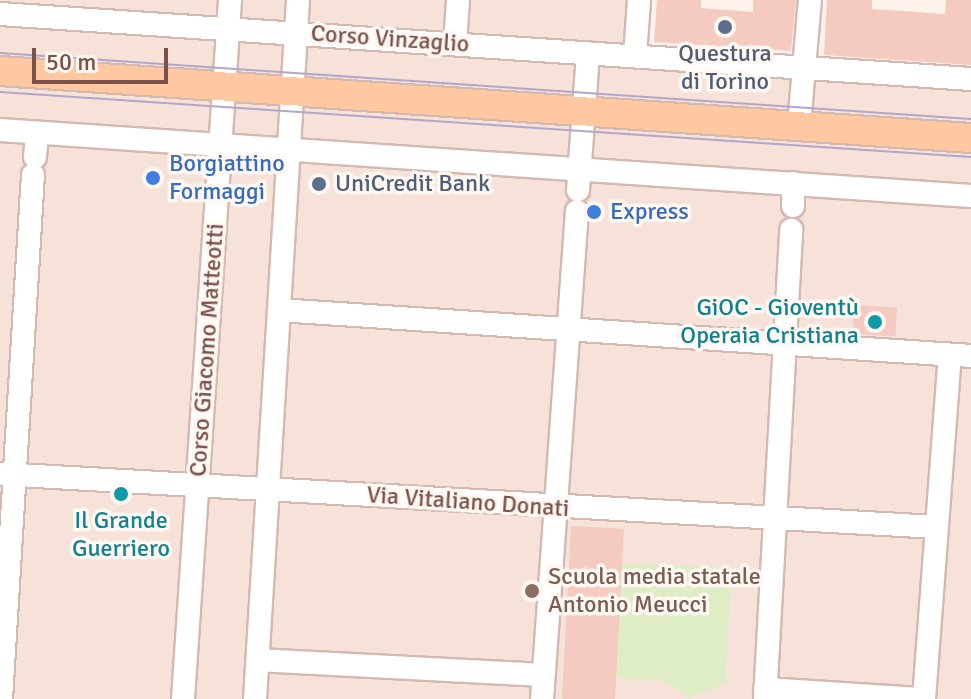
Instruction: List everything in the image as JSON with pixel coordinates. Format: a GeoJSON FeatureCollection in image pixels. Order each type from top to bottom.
{"type":"FeatureCollection","features":[{"type":"Feature","properties":{"kind":"main road"},"geometry":{"type":"LineString","coordinates":[[0,71],[225,84],[971,138]]}},
{"type":"Feature","properties":{"kind":"street","name":"Corso Giacomo Matteotti"},"geometry":{"type":"LineString","coordinates":[[183,699],[230,0]]}},
{"type":"Feature","properties":{"kind":"street"},"geometry":{"type":"LineString","coordinates":[[255,699],[298,0]]}},
{"type":"Feature","properties":{"kind":"street"},"geometry":{"type":"LineString","coordinates":[[455,44],[458,0]]}},
{"type":"Feature","properties":{"kind":"street"},"geometry":{"type":"LineString","coordinates":[[635,56],[639,0]]}},
{"type":"Feature","properties":{"kind":"street"},"geometry":{"type":"LineString","coordinates":[[799,125],[810,0]]}},
{"type":"Feature","properties":{"kind":"street","name":"Corso Vinzaglio"},"geometry":{"type":"LineString","coordinates":[[0,14],[47,8],[228,28],[971,79]]}},
{"type":"Feature","properties":{"kind":"street"},"geometry":{"type":"LineString","coordinates":[[542,699],[588,53]]}},
{"type":"Feature","properties":{"kind":"street"},"geometry":{"type":"LineString","coordinates":[[0,130],[290,148],[578,190],[793,183],[971,196]]}},
{"type":"Feature","properties":{"kind":"street"},"geometry":{"type":"LineString","coordinates":[[1,699],[8,474],[37,133]]}},
{"type":"Feature","properties":{"kind":"street"},"geometry":{"type":"LineString","coordinates":[[793,183],[793,206]]}},
{"type":"Feature","properties":{"kind":"street"},"geometry":{"type":"LineString","coordinates":[[279,310],[568,329],[785,344],[961,356],[937,527],[922,699],[765,694],[777,519],[785,344],[791,230]]}},
{"type":"Feature","properties":{"kind":"street","name":"Via Vitaliano Donati"},"geometry":{"type":"LineString","coordinates":[[8,474],[199,482],[558,508],[937,527]]}},
{"type":"Feature","properties":{"kind":"street"},"geometry":{"type":"LineString","coordinates":[[258,660],[543,675]]}},
{"type":"Feature","properties":{"kind":"shaded area"},"geometry":{"type":"Polygon","coordinates":[[[0,0],[640,0],[636,60],[971,84],[971,699],[0,699],[0,0]]]}},
{"type":"Feature","properties":{"kind":"green space"},"geometry":{"type":"Polygon","coordinates":[[[621,563],[732,568],[725,683],[690,698],[661,680],[615,678],[621,563]]]}},
{"type":"Feature","properties":{"kind":"building","name":"Questura di Torino"},"geometry":{"type":"Polygon","coordinates":[[[657,0],[701,0],[701,8],[753,12],[753,0],[796,0],[791,51],[654,42],[657,0]]]}},
{"type":"Feature","properties":{"kind":"building"},"geometry":{"type":"Polygon","coordinates":[[[827,0],[872,0],[872,9],[945,14],[946,0],[971,0],[971,65],[824,55],[827,0]]]}},
{"type":"Feature","properties":{"kind":"building","name":"GiOC - Gioventù Operaia Cristiana"},"geometry":{"type":"Polygon","coordinates":[[[854,305],[897,307],[895,336],[852,334],[854,305]]]}},
{"type":"Feature","properties":{"kind":"building"},"geometry":{"type":"Polygon","coordinates":[[[571,526],[624,529],[615,699],[562,699],[571,526]]]}},
{"type":"Feature","properties":{"kind":"tram line"},"geometry":{"type":"LineString","coordinates":[[0,53],[971,119]]}},
{"type":"Feature","properties":{"kind":"tram line"},"geometry":{"type":"LineString","coordinates":[[0,92],[971,157]]}},
{"type":"Feature","properties":{"kind":"place","name":"Questura di Torino"},"geometry":{"type":"Point","coordinates":[725,27]}},
{"type":"Feature","properties":{"kind":"place","name":"Borgiattino Formaggi"},"geometry":{"type":"Point","coordinates":[153,178]}},
{"type":"Feature","properties":{"kind":"place","name":"UniCredit Bank"},"geometry":{"type":"Point","coordinates":[319,184]}},
{"type":"Feature","properties":{"kind":"place","name":"Express"},"geometry":{"type":"Point","coordinates":[594,212]}},
{"type":"Feature","properties":{"kind":"place","name":"GiOC - Gioventù Operaia Cristiana"},"geometry":{"type":"Point","coordinates":[875,322]}},
{"type":"Feature","properties":{"kind":"place","name":"Il Grande Guerriero"},"geometry":{"type":"Point","coordinates":[121,494]}},
{"type":"Feature","properties":{"kind":"place","name":"Scuola media statale Antonio Meucci"},"geometry":{"type":"Point","coordinates":[532,591]}}]}
